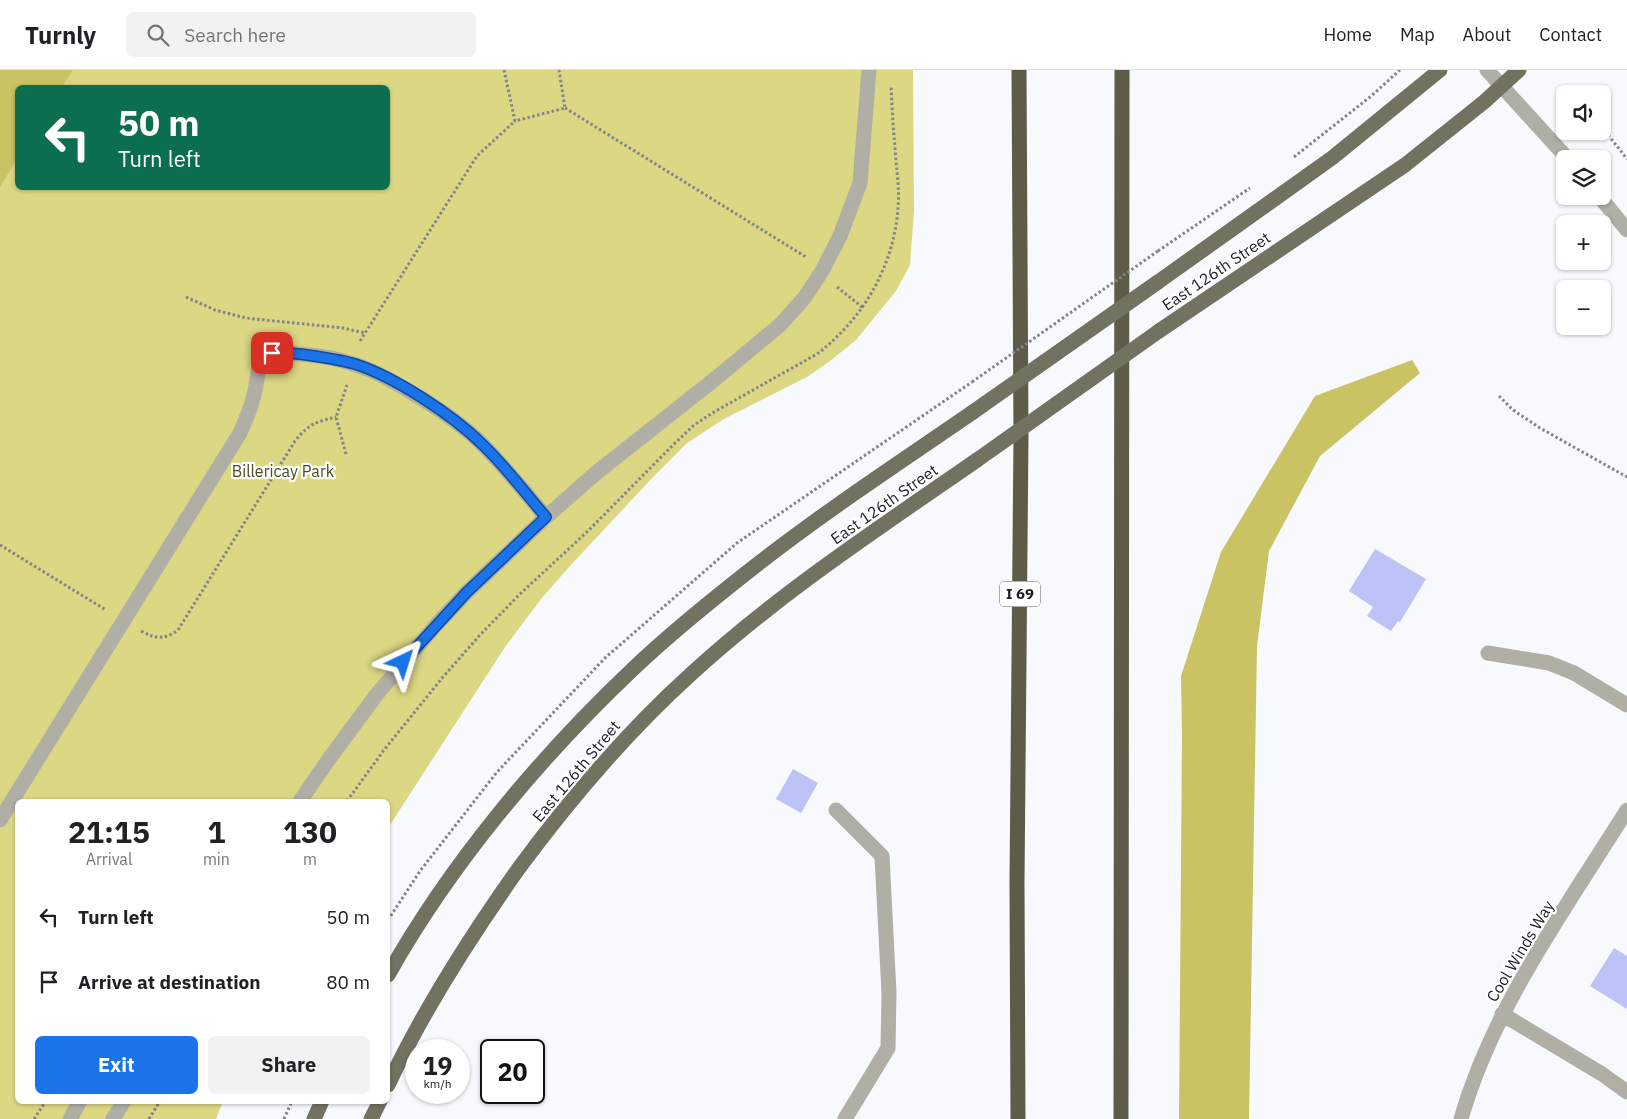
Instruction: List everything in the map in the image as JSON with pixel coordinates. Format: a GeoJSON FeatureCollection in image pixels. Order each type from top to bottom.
{"type":"FeatureCollection","features":[{"type":"Feature","properties":{"kind":"highway","name":"I 69"},"geometry":{"type":"LineString","coordinates":[[1018,1119],[1017,882],[1021,434],[1019,70]]}},
{"type":"Feature","properties":{"kind":"highway"},"geometry":{"type":"LineString","coordinates":[[1121,1119],[1122,70]]}},
{"type":"Feature","properties":{"kind":"main road","name":"East 126th Street"},"geometry":{"type":"LineString","coordinates":[[390,972],[448,881],[505,805],[554,750],[634,667],[755,566],[820,518],[1332,158],[1440,70]]}},
{"type":"Feature","properties":{"kind":"main road","name":"East 126th Street"},"geometry":{"type":"LineString","coordinates":[[390,1081],[418,1026],[481,923],[538,843],[608,757],[689,676],[763,613],[843,553],[1159,331],[1405,166],[1484,102],[1519,70]]}},
{"type":"Feature","properties":{"kind":"main road"},"geometry":{"type":"LineString","coordinates":[[314,1119],[321,1104]]}},
{"type":"Feature","properties":{"kind":"main road"},"geometry":{"type":"LineString","coordinates":[[371,1119],[378,1104]]}},
{"type":"Feature","properties":{"kind":"street"},"geometry":{"type":"LineString","coordinates":[[301,799],[329,758],[377,694],[403,662],[467,592],[546,517],[596,473],[780,325],[805,296],[822,271],[840,236],[860,183],[869,70]]}},
{"type":"Feature","properties":{"kind":"street"},"geometry":{"type":"LineString","coordinates":[[1488,70],[1560,150]]}},
{"type":"Feature","properties":{"kind":"street"},"geometry":{"type":"LineString","coordinates":[[1606,205],[1627,230]]}},
{"type":"Feature","properties":{"kind":"street"},"geometry":{"type":"LineString","coordinates":[[0,820],[240,433],[252,406],[258,383],[260,354],[284,352],[333,359],[353,364],[385,377],[441,411],[466,429],[498,461],[546,517]]}},
{"type":"Feature","properties":{"kind":"street"},"geometry":{"type":"LineString","coordinates":[[1488,653],[1549,663],[1574,673],[1627,705]]}},
{"type":"Feature","properties":{"kind":"street"},"geometry":{"type":"LineString","coordinates":[[836,810],[882,856],[889,993],[888,1048],[845,1119]]}},
{"type":"Feature","properties":{"kind":"street","name":"Cool Winds Way"},"geometry":{"type":"LineString","coordinates":[[1461,1119],[1470,1088],[1502,1014],[1525,972],[1627,810]]}},
{"type":"Feature","properties":{"kind":"street"},"geometry":{"type":"LineString","coordinates":[[1502,1014],[1602,1074],[1627,1092]]}},
{"type":"Feature","properties":{"kind":"street"},"geometry":{"type":"LineString","coordinates":[[70,1119],[78,1104]]}},
{"type":"Feature","properties":{"kind":"street"},"geometry":{"type":"LineString","coordinates":[[113,1119],[122,1104]]}},
{"type":"Feature","properties":{"kind":"path"},"geometry":{"type":"LineString","coordinates":[[504,70],[515,121]]}},
{"type":"Feature","properties":{"kind":"path"},"geometry":{"type":"LineString","coordinates":[[559,70],[565,108]]}},
{"type":"Feature","properties":{"kind":"path"},"geometry":{"type":"LineString","coordinates":[[1293,158],[1370,97],[1400,70]]}},
{"type":"Feature","properties":{"kind":"path"},"geometry":{"type":"LineString","coordinates":[[348,799],[384,750],[480,635],[694,425],[817,354],[849,326],[876,288],[891,246],[898,208],[898,180],[891,78]]}},
{"type":"Feature","properties":{"kind":"path"},"geometry":{"type":"LineString","coordinates":[[360,342],[477,156],[515,121],[565,108],[811,260],[832,283],[862,307]]}},
{"type":"Feature","properties":{"kind":"path"},"geometry":{"type":"LineString","coordinates":[[1611,139],[1627,159]]}},
{"type":"Feature","properties":{"kind":"path"},"geometry":{"type":"LineString","coordinates":[[972,382],[1253,186]]}},
{"type":"Feature","properties":{"kind":"path"},"geometry":{"type":"LineString","coordinates":[[186,297],[214,310],[246,318],[343,328],[365,333]]}},
{"type":"Feature","properties":{"kind":"path"},"geometry":{"type":"LineString","coordinates":[[346,454],[336,417],[347,385]]}},
{"type":"Feature","properties":{"kind":"path"},"geometry":{"type":"LineString","coordinates":[[1499,396],[1513,410],[1540,428],[1627,478]]}},
{"type":"Feature","properties":{"kind":"path"},"geometry":{"type":"LineString","coordinates":[[34,1119],[44,1104]]}},
{"type":"Feature","properties":{"kind":"path"},"geometry":{"type":"LineString","coordinates":[[149,1119],[158,1104]]}},
{"type":"Feature","properties":{"kind":"path"},"geometry":{"type":"LineString","coordinates":[[284,1119],[291,1104]]}},
{"type":"Feature","properties":{"kind":"green space","name":"Billericay Park"},"geometry":{"type":"Polygon","coordinates":[[[0,70],[913,70],[914,211],[910,265],[896,291],[856,340],[830,361],[807,377],[724,419],[687,443],[654,476],[541,599],[505,647],[390,825],[390,799],[15,799],[15,1104],[222,1104],[216,1119],[0,1119],[0,70]]]}},
{"type":"Feature","properties":{"kind":"shaded area"},"geometry":{"type":"Polygon","coordinates":[[[0,70],[73,70],[63,85],[15,85],[15,162],[0,187],[0,70]]]}},
{"type":"Feature","properties":{"kind":"shaded area"},"geometry":{"type":"Polygon","coordinates":[[[1412,360],[1420,373],[1320,456],[1269,551],[1257,646],[1249,1119],[1179,1119],[1181,676],[1221,552],[1315,396],[1412,360]]]}},
{"type":"Feature","properties":{"kind":"building"},"geometry":{"type":"Polygon","coordinates":[[[1375,549],[1426,579],[1400,622],[1398,621],[1391,631],[1367,616],[1373,607],[1349,591],[1375,549]]]}},
{"type":"Feature","properties":{"kind":"building"},"geometry":{"type":"Polygon","coordinates":[[[793,769],[818,783],[801,813],[776,799],[793,769]]]}},
{"type":"Feature","properties":{"kind":"building"},"geometry":{"type":"Polygon","coordinates":[[[1614,948],[1627,956],[1627,1009],[1590,986],[1614,948]]]}},
{"type":"Feature","properties":{"kind":"route"},"geometry":{"type":"LineString","coordinates":[[272,353],[284,352],[333,359],[373,371],[398,384],[466,429],[498,461],[546,517],[467,592],[403,662]]}}]}
